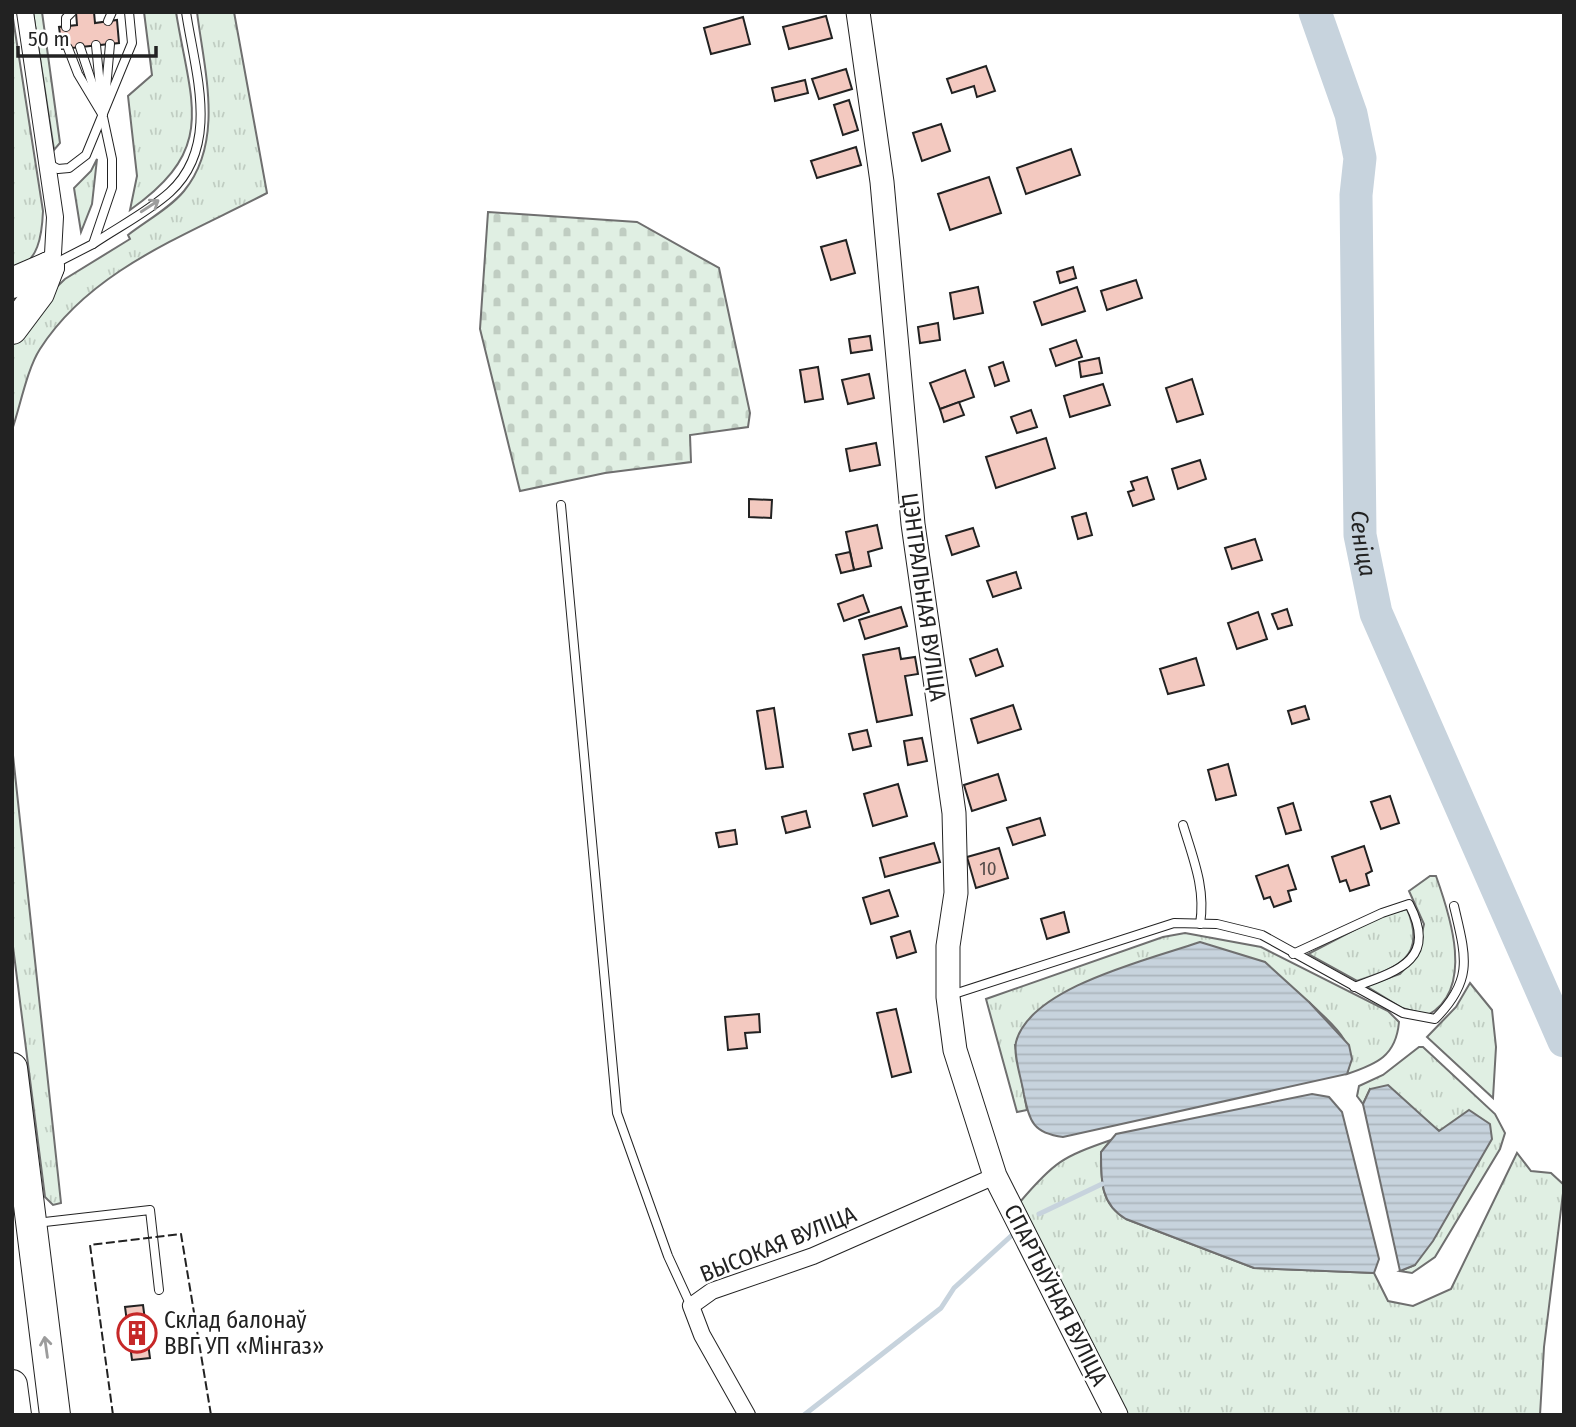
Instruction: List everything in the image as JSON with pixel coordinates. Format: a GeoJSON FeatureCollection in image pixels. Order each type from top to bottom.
{"type":"FeatureCollection","features":[{"type":"Feature","properties":{"kind":"highway"},"geometry":{"type":"LineString","coordinates":[[12,283],[49,268]]}},
{"type":"Feature","properties":{"kind":"highway"},"geometry":{"type":"LineString","coordinates":[[12,329],[39,293],[49,268]]}},
{"type":"Feature","properties":{"kind":"highway"},"geometry":{"type":"LineString","coordinates":[[12,1068],[55,1415]]}},
{"type":"Feature","properties":{"kind":"highway"},"geometry":{"type":"LineString","coordinates":[[12,1385],[16,1415]]}},
{"type":"Feature","properties":{"kind":"street"},"geometry":{"type":"LineString","coordinates":[[25,12],[55,217],[53,254],[49,268]]}},
{"type":"Feature","properties":{"kind":"street","name":"ЦЭНТРАЛЬНАЯ ВУЛІЦА"},"geometry":{"type":"LineString","coordinates":[[858,12],[882,181],[913,524],[954,813],[956,893],[948,946],[948,996],[955,1050],[995,1176]]}},
{"type":"Feature","properties":{"kind":"street","name":"ВЫСОКАЯ ВУЛІЦА"},"geometry":{"type":"LineString","coordinates":[[747,1415],[702,1335],[691,1306],[712,1291],[813,1256],[995,1176]]}},
{"type":"Feature","properties":{"kind":"street","name":"СПАРТЫЎНАЯ ВУЛІЦА"},"geometry":{"type":"LineString","coordinates":[[995,1176],[1116,1415]]}},
{"type":"Feature","properties":{"kind":"lane"},"geometry":{"type":"LineString","coordinates":[[66,27],[66,18],[72,12]]}},
{"type":"Feature","properties":{"kind":"lane"},"geometry":{"type":"LineString","coordinates":[[108,21],[112,12]]}},
{"type":"Feature","properties":{"kind":"lane"},"geometry":{"type":"LineString","coordinates":[[46,162],[58,169],[79,163],[86,155],[132,43],[129,12]]}},
{"type":"Feature","properties":{"kind":"lane"},"geometry":{"type":"LineString","coordinates":[[49,268],[93,244],[168,194],[185,176],[196,158],[202,110],[186,12]]}},
{"type":"Feature","properties":{"kind":"lane"},"geometry":{"type":"LineString","coordinates":[[103,117],[110,44]]}},
{"type":"Feature","properties":{"kind":"lane"},"geometry":{"type":"LineString","coordinates":[[96,45],[103,117]]}},
{"type":"Feature","properties":{"kind":"lane"},"geometry":{"type":"LineString","coordinates":[[80,47],[103,117],[112,159],[112,188],[93,244]]}},
{"type":"Feature","properties":{"kind":"lane"},"geometry":{"type":"LineString","coordinates":[[68,48],[78,74],[103,117]]}},
{"type":"Feature","properties":{"kind":"lane"},"geometry":{"type":"LineString","coordinates":[[561,505],[617,1113],[668,1256],[691,1306]]}},
{"type":"Feature","properties":{"kind":"lane"},"geometry":{"type":"LineString","coordinates":[[1183,825],[1200,882],[1203,905],[1200,924]]}},
{"type":"Feature","properties":{"kind":"lane"},"geometry":{"type":"LineString","coordinates":[[1293,954],[1382,912],[1409,904],[1420,925],[1416,952],[1399,971],[1354,987]]}},
{"type":"Feature","properties":{"kind":"lane"},"geometry":{"type":"LineString","coordinates":[[948,996],[1174,923],[1217,924],[1262,934],[1293,954],[1403,1013],[1435,1019],[1453,1001],[1464,978],[1464,945],[1454,906]]}},
{"type":"Feature","properties":{"kind":"lane"},"geometry":{"type":"LineString","coordinates":[[30,1223],[150,1210],[159,1290]]}},
{"type":"Feature","properties":{"kind":"green space"},"geometry":{"type":"Polygon","coordinates":[[[12,12],[43,211],[40,238],[33,255],[28,262],[12,272],[12,12]]]}},
{"type":"Feature","properties":{"kind":"green space"},"geometry":{"type":"Polygon","coordinates":[[[33,12],[42,12],[60,143],[54,150],[33,12]]]}},
{"type":"Feature","properties":{"kind":"green space"},"geometry":{"type":"Polygon","coordinates":[[[144,12],[176,12],[188,73],[192,123],[187,145],[176,166],[158,188],[130,210],[137,176],[128,96],[152,75],[144,12]]]}},
{"type":"Feature","properties":{"kind":"green space"},"geometry":{"type":"Polygon","coordinates":[[[197,12],[234,12],[267,193],[143,257],[86,297],[61,321],[35,357],[12,430],[12,342],[41,302],[65,279],[130,239],[128,235],[165,209],[184,191],[197,171],[208,128],[209,104],[197,12]]]}},
{"type":"Feature","properties":{"kind":"green space"},"geometry":{"type":"Polygon","coordinates":[[[97,159],[92,204],[81,232],[74,188],[91,171],[97,159]]]}},
{"type":"Feature","properties":{"kind":"green space"},"geometry":{"type":"Polygon","coordinates":[[[488,212],[637,222],[719,268],[750,413],[748,427],[690,435],[691,462],[605,473],[520,491],[480,329],[488,212]]]}},
{"type":"Feature","properties":{"kind":"green space"},"geometry":{"type":"Polygon","coordinates":[[[12,746],[61,1203],[53,1205],[45,1197],[12,939],[12,746]]]}},
{"type":"Feature","properties":{"kind":"green space"},"geometry":{"type":"Polygon","coordinates":[[[1430,876],[1436,876],[1447,911],[1455,950],[1455,970],[1451,988],[1442,1003],[1428,1015],[1402,1008],[1366,986],[1400,974],[1417,955],[1424,924],[1409,891],[1430,876]]]}},
{"type":"Feature","properties":{"kind":"green space"},"geometry":{"type":"Polygon","coordinates":[[[1407,909],[1414,939],[1411,950],[1384,971],[1357,981],[1308,954],[1381,916],[1407,909]]]}},
{"type":"Feature","properties":{"kind":"green space"},"geometry":{"type":"Polygon","coordinates":[[[1185,933],[1261,947],[1388,1011],[1399,1022],[1394,1043],[1376,1062],[1347,1074],[1349,1052],[1346,1043],[1334,1026],[1309,1002],[1015,1045],[1027,1110],[1017,1112],[986,999],[1163,937],[1185,933]]]}},
{"type":"Feature","properties":{"kind":"green space"},"geometry":{"type":"Polygon","coordinates":[[[1470,983],[1492,1010],[1496,1047],[1493,1098],[1427,1037],[1456,1007],[1470,983]]]}},
{"type":"Feature","properties":{"kind":"green space"},"geometry":{"type":"Polygon","coordinates":[[[1419,1047],[1423,1047],[1495,1114],[1505,1133],[1500,1149],[1435,1257],[1412,1273],[1400,1271],[1415,1265],[1440,1131],[1370,1089],[1363,1104],[1357,1096],[1359,1086],[1383,1075],[1419,1047]]]}},
{"type":"Feature","properties":{"kind":"green space"},"geometry":{"type":"Polygon","coordinates":[[[1111,1140],[1101,1152],[1102,1182],[1111,1206],[1126,1219],[1254,1268],[1374,1273],[1388,1301],[1413,1306],[1451,1289],[1517,1153],[1531,1171],[1551,1173],[1564,1185],[1544,1347],[1540,1415],[1127,1415],[1020,1202],[1060,1162],[1111,1140]]]}},
{"type":"Feature","properties":{"kind":"shaded area"},"geometry":{"type":"Polygon","coordinates":[[[1200,942],[1265,962],[1309,1002],[1349,1045],[1352,1059],[1347,1074],[1063,1137],[1045,1133],[1034,1125],[1028,1112],[1016,1054],[1016,1042],[1026,1023],[1044,1006],[1067,991],[1124,967],[1200,942]]]}},
{"type":"Feature","properties":{"kind":"shaded area"},"geometry":{"type":"Polygon","coordinates":[[[1388,1085],[1439,1131],[1469,1110],[1490,1124],[1492,1139],[1433,1241],[1415,1265],[1400,1271],[1363,1104],[1370,1089],[1388,1085]]]}},
{"type":"Feature","properties":{"kind":"shaded area"},"geometry":{"type":"Polygon","coordinates":[[[1312,1094],[1329,1097],[1342,1112],[1379,1259],[1374,1273],[1254,1268],[1126,1219],[1111,1206],[1102,1181],[1101,1152],[1116,1134],[1312,1094]]]}},
{"type":"Feature","properties":{"kind":"building"},"geometry":{"type":"Polygon","coordinates":[[[76,12],[94,12],[95,23],[117,20],[119,43],[62,49],[59,27],[77,25],[76,12]]]}},
{"type":"Feature","properties":{"kind":"building"},"geometry":{"type":"Polygon","coordinates":[[[826,16],[832,38],[789,49],[783,27],[826,16]]]}},
{"type":"Feature","properties":{"kind":"building"},"geometry":{"type":"Polygon","coordinates":[[[743,17],[750,44],[711,54],[704,28],[743,17]]]}},
{"type":"Feature","properties":{"kind":"building"},"geometry":{"type":"Polygon","coordinates":[[[986,66],[995,91],[977,97],[974,86],[952,93],[947,79],[986,66]]]}},
{"type":"Feature","properties":{"kind":"building"},"geometry":{"type":"Polygon","coordinates":[[[846,69],[852,89],[819,99],[812,79],[846,69]]]}},
{"type":"Feature","properties":{"kind":"building"},"geometry":{"type":"Polygon","coordinates":[[[805,80],[808,93],[775,101],[772,88],[805,80]]]}},
{"type":"Feature","properties":{"kind":"building"},"geometry":{"type":"Polygon","coordinates":[[[849,100],[858,130],[843,135],[834,105],[849,100]]]}},
{"type":"Feature","properties":{"kind":"building"},"geometry":{"type":"Polygon","coordinates":[[[941,124],[950,151],[922,161],[913,133],[941,124]]]}},
{"type":"Feature","properties":{"kind":"building"},"geometry":{"type":"Polygon","coordinates":[[[856,147],[861,165],[817,178],[811,161],[856,147]]]}},
{"type":"Feature","properties":{"kind":"building"},"geometry":{"type":"Polygon","coordinates":[[[1071,149],[1080,175],[1026,194],[1017,168],[1071,149]]]}},
{"type":"Feature","properties":{"kind":"building"},"geometry":{"type":"Polygon","coordinates":[[[989,177],[1001,213],[950,230],[938,194],[989,177]]]}},
{"type":"Feature","properties":{"kind":"building"},"geometry":{"type":"Polygon","coordinates":[[[846,240],[855,273],[831,280],[821,247],[846,240]]]}},
{"type":"Feature","properties":{"kind":"building"},"geometry":{"type":"Polygon","coordinates":[[[1073,267],[1076,278],[1060,283],[1057,272],[1073,267]]]}},
{"type":"Feature","properties":{"kind":"building"},"geometry":{"type":"Polygon","coordinates":[[[1136,280],[1142,298],[1107,310],[1101,291],[1136,280]]]}},
{"type":"Feature","properties":{"kind":"building"},"geometry":{"type":"Polygon","coordinates":[[[978,287],[983,313],[954,319],[950,293],[978,287]]]}},
{"type":"Feature","properties":{"kind":"building"},"geometry":{"type":"Polygon","coordinates":[[[1077,287],[1085,311],[1042,325],[1034,302],[1077,287]]]}},
{"type":"Feature","properties":{"kind":"building"},"geometry":{"type":"Polygon","coordinates":[[[938,323],[940,340],[920,343],[918,327],[938,323]]]}},
{"type":"Feature","properties":{"kind":"building"},"geometry":{"type":"Polygon","coordinates":[[[870,336],[872,350],[851,353],[849,339],[870,336]]]}},
{"type":"Feature","properties":{"kind":"building"},"geometry":{"type":"Polygon","coordinates":[[[1076,340],[1082,357],[1056,366],[1050,349],[1076,340]]]}},
{"type":"Feature","properties":{"kind":"building"},"geometry":{"type":"Polygon","coordinates":[[[1099,358],[1102,373],[1081,377],[1079,362],[1099,358]]]}},
{"type":"Feature","properties":{"kind":"building"},"geometry":{"type":"Polygon","coordinates":[[[1003,362],[1009,381],[995,386],[989,367],[1003,362]]]}},
{"type":"Feature","properties":{"kind":"building"},"geometry":{"type":"Polygon","coordinates":[[[818,367],[823,399],[805,402],[800,370],[818,367]]]}},
{"type":"Feature","properties":{"kind":"building"},"geometry":{"type":"Polygon","coordinates":[[[965,370],[974,397],[940,409],[930,383],[965,370]]]}},
{"type":"Feature","properties":{"kind":"building"},"geometry":{"type":"Polygon","coordinates":[[[869,374],[874,398],[848,404],[842,380],[869,374]]]}},
{"type":"Feature","properties":{"kind":"building"},"geometry":{"type":"Polygon","coordinates":[[[1192,379],[1203,414],[1177,422],[1166,388],[1192,379]]]}},
{"type":"Feature","properties":{"kind":"building"},"geometry":{"type":"Polygon","coordinates":[[[1103,384],[1110,405],[1070,417],[1064,396],[1103,384]]]}},
{"type":"Feature","properties":{"kind":"building"},"geometry":{"type":"Polygon","coordinates":[[[959,402],[964,415],[944,422],[940,409],[959,402]]]}},
{"type":"Feature","properties":{"kind":"building"},"geometry":{"type":"Polygon","coordinates":[[[1031,410],[1037,427],[1017,433],[1011,417],[1031,410]]]}},
{"type":"Feature","properties":{"kind":"building"},"geometry":{"type":"Polygon","coordinates":[[[1046,438],[1055,468],[996,488],[986,457],[1046,438]]]}},
{"type":"Feature","properties":{"kind":"building"},"geometry":{"type":"Polygon","coordinates":[[[876,443],[880,465],[850,471],[846,449],[876,443]]]}},
{"type":"Feature","properties":{"kind":"building"},"geometry":{"type":"Polygon","coordinates":[[[1200,460],[1206,479],[1178,489],[1172,469],[1200,460]]]}},
{"type":"Feature","properties":{"kind":"building"},"geometry":{"type":"Polygon","coordinates":[[[1147,477],[1154,499],[1133,506],[1128,492],[1134,490],[1131,482],[1147,477]]]}},
{"type":"Feature","properties":{"kind":"building"},"geometry":{"type":"Polygon","coordinates":[[[749,499],[772,500],[771,518],[749,517],[749,499]]]}},
{"type":"Feature","properties":{"kind":"building"},"geometry":{"type":"Polygon","coordinates":[[[1086,513],[1092,535],[1078,539],[1072,517],[1086,513]]]}},
{"type":"Feature","properties":{"kind":"building"},"geometry":{"type":"Polygon","coordinates":[[[877,525],[882,548],[868,552],[871,566],[854,570],[846,532],[877,525]]]}},
{"type":"Feature","properties":{"kind":"building"},"geometry":{"type":"Polygon","coordinates":[[[973,528],[979,546],[952,555],[946,536],[973,528]]]}},
{"type":"Feature","properties":{"kind":"building"},"geometry":{"type":"Polygon","coordinates":[[[1255,539],[1262,560],[1232,569],[1225,548],[1255,539]]]}},
{"type":"Feature","properties":{"kind":"building"},"geometry":{"type":"Polygon","coordinates":[[[850,552],[854,570],[841,573],[836,555],[850,552]]]}},
{"type":"Feature","properties":{"kind":"building"},"geometry":{"type":"Polygon","coordinates":[[[1016,572],[1021,588],[993,597],[987,581],[1016,572]]]}},
{"type":"Feature","properties":{"kind":"building"},"geometry":{"type":"Polygon","coordinates":[[[863,595],[869,612],[844,621],[838,604],[863,595]]]}},
{"type":"Feature","properties":{"kind":"building"},"geometry":{"type":"Polygon","coordinates":[[[901,607],[907,626],[865,639],[859,620],[901,607]]]}},
{"type":"Feature","properties":{"kind":"building"},"geometry":{"type":"Polygon","coordinates":[[[1287,609],[1292,625],[1278,629],[1272,614],[1287,609]]]}},
{"type":"Feature","properties":{"kind":"building"},"geometry":{"type":"Polygon","coordinates":[[[1258,612],[1267,639],[1237,649],[1228,623],[1258,612]]]}},
{"type":"Feature","properties":{"kind":"building"},"geometry":{"type":"Polygon","coordinates":[[[899,648],[901,659],[915,657],[918,674],[905,676],[912,715],[877,722],[863,655],[899,648]]]}},
{"type":"Feature","properties":{"kind":"building"},"geometry":{"type":"Polygon","coordinates":[[[997,649],[1003,666],[976,676],[970,659],[997,649]]]}},
{"type":"Feature","properties":{"kind":"building"},"geometry":{"type":"Polygon","coordinates":[[[1196,658],[1204,685],[1168,694],[1160,669],[1196,658]]]}},
{"type":"Feature","properties":{"kind":"building"},"geometry":{"type":"Polygon","coordinates":[[[1013,705],[1021,729],[978,743],[971,719],[1013,705]]]}},
{"type":"Feature","properties":{"kind":"building"},"geometry":{"type":"Polygon","coordinates":[[[1305,706],[1309,719],[1292,724],[1288,711],[1305,706]]]}},
{"type":"Feature","properties":{"kind":"building"},"geometry":{"type":"Polygon","coordinates":[[[774,708],[783,767],[766,769],[757,711],[774,708]]]}},
{"type":"Feature","properties":{"kind":"building"},"geometry":{"type":"Polygon","coordinates":[[[867,730],[871,746],[853,750],[849,734],[867,730]]]}},
{"type":"Feature","properties":{"kind":"building"},"geometry":{"type":"Polygon","coordinates":[[[922,738],[927,761],[908,765],[904,741],[922,738]]]}},
{"type":"Feature","properties":{"kind":"building"},"geometry":{"type":"Polygon","coordinates":[[[1228,764],[1236,795],[1216,800],[1208,770],[1228,764]]]}},
{"type":"Feature","properties":{"kind":"building"},"geometry":{"type":"Polygon","coordinates":[[[998,774],[1006,800],[972,811],[964,785],[998,774]]]}},
{"type":"Feature","properties":{"kind":"building"},"geometry":{"type":"Polygon","coordinates":[[[898,784],[907,816],[873,826],[864,794],[898,784]]]}},
{"type":"Feature","properties":{"kind":"building"},"geometry":{"type":"Polygon","coordinates":[[[1390,796],[1399,823],[1381,829],[1371,802],[1390,796]]]}},
{"type":"Feature","properties":{"kind":"building"},"geometry":{"type":"Polygon","coordinates":[[[1293,803],[1301,830],[1286,834],[1278,808],[1293,803]]]}},
{"type":"Feature","properties":{"kind":"building"},"geometry":{"type":"Polygon","coordinates":[[[806,811],[810,827],[786,833],[782,817],[806,811]]]}},
{"type":"Feature","properties":{"kind":"building"},"geometry":{"type":"Polygon","coordinates":[[[1040,818],[1045,835],[1013,845],[1007,828],[1040,818]]]}},
{"type":"Feature","properties":{"kind":"building"},"geometry":{"type":"Polygon","coordinates":[[[735,830],[737,844],[719,847],[716,833],[735,830]]]}},
{"type":"Feature","properties":{"kind":"building"},"geometry":{"type":"Polygon","coordinates":[[[934,843],[940,862],[885,877],[880,858],[934,843]]]}},
{"type":"Feature","properties":{"kind":"building"},"geometry":{"type":"Polygon","coordinates":[[[1364,846],[1372,871],[1366,874],[1369,885],[1350,891],[1346,880],[1340,882],[1332,857],[1364,846]]]}},
{"type":"Feature","properties":{"kind":"building"},"geometry":{"type":"Polygon","coordinates":[[[999,848],[1008,878],[976,888],[967,857],[999,848]]]}},
{"type":"Feature","properties":{"kind":"building"},"geometry":{"type":"Polygon","coordinates":[[[1288,865],[1296,889],[1288,891],[1291,901],[1274,907],[1270,897],[1264,899],[1256,876],[1288,865]]]}},
{"type":"Feature","properties":{"kind":"building"},"geometry":{"type":"Polygon","coordinates":[[[889,890],[898,916],[871,924],[863,898],[889,890]]]}},
{"type":"Feature","properties":{"kind":"building"},"geometry":{"type":"Polygon","coordinates":[[[1064,912],[1069,932],[1047,939],[1041,919],[1064,912]]]}},
{"type":"Feature","properties":{"kind":"building"},"geometry":{"type":"Polygon","coordinates":[[[910,931],[916,952],[897,958],[891,937],[910,931]]]}},
{"type":"Feature","properties":{"kind":"building"},"geometry":{"type":"Polygon","coordinates":[[[896,1009],[911,1072],[892,1077],[877,1013],[896,1009]]]}},
{"type":"Feature","properties":{"kind":"building"},"geometry":{"type":"Polygon","coordinates":[[[759,1014],[760,1032],[745,1033],[747,1048],[728,1050],[725,1017],[759,1014]]]}},
{"type":"Feature","properties":{"kind":"building","name":"Склад балонаў ВВГ УП «Мінгаз»"},"geometry":{"type":"Polygon","coordinates":[[[143,1305],[150,1358],[132,1360],[125,1307],[143,1305]]]}},
{"type":"Feature","properties":{"kind":"waterway","name":"Сеніца"},"geometry":{"type":"LineString","coordinates":[[1315,12],[1351,114],[1360,158],[1356,195],[1360,535],[1376,613],[1564,1041]]}},
{"type":"Feature","properties":{"kind":"waterway"},"geometry":{"type":"LineString","coordinates":[[1039,1214],[1102,1184]]}},
{"type":"Feature","properties":{"kind":"waterway"},"geometry":{"type":"LineString","coordinates":[[804,1415],[941,1308],[954,1288],[1011,1236]]}},
{"type":"Feature","properties":{"kind":"fence"},"geometry":{"type":"LineString","coordinates":[[113,1415],[90,1245],[181,1234],[211,1415]]}},
{"type":"Feature","properties":{"kind":"place","name":"Склад балонаў ВВГ УП «Мінгаз»"},"geometry":{"type":"Point","coordinates":[137,1333]}}]}
